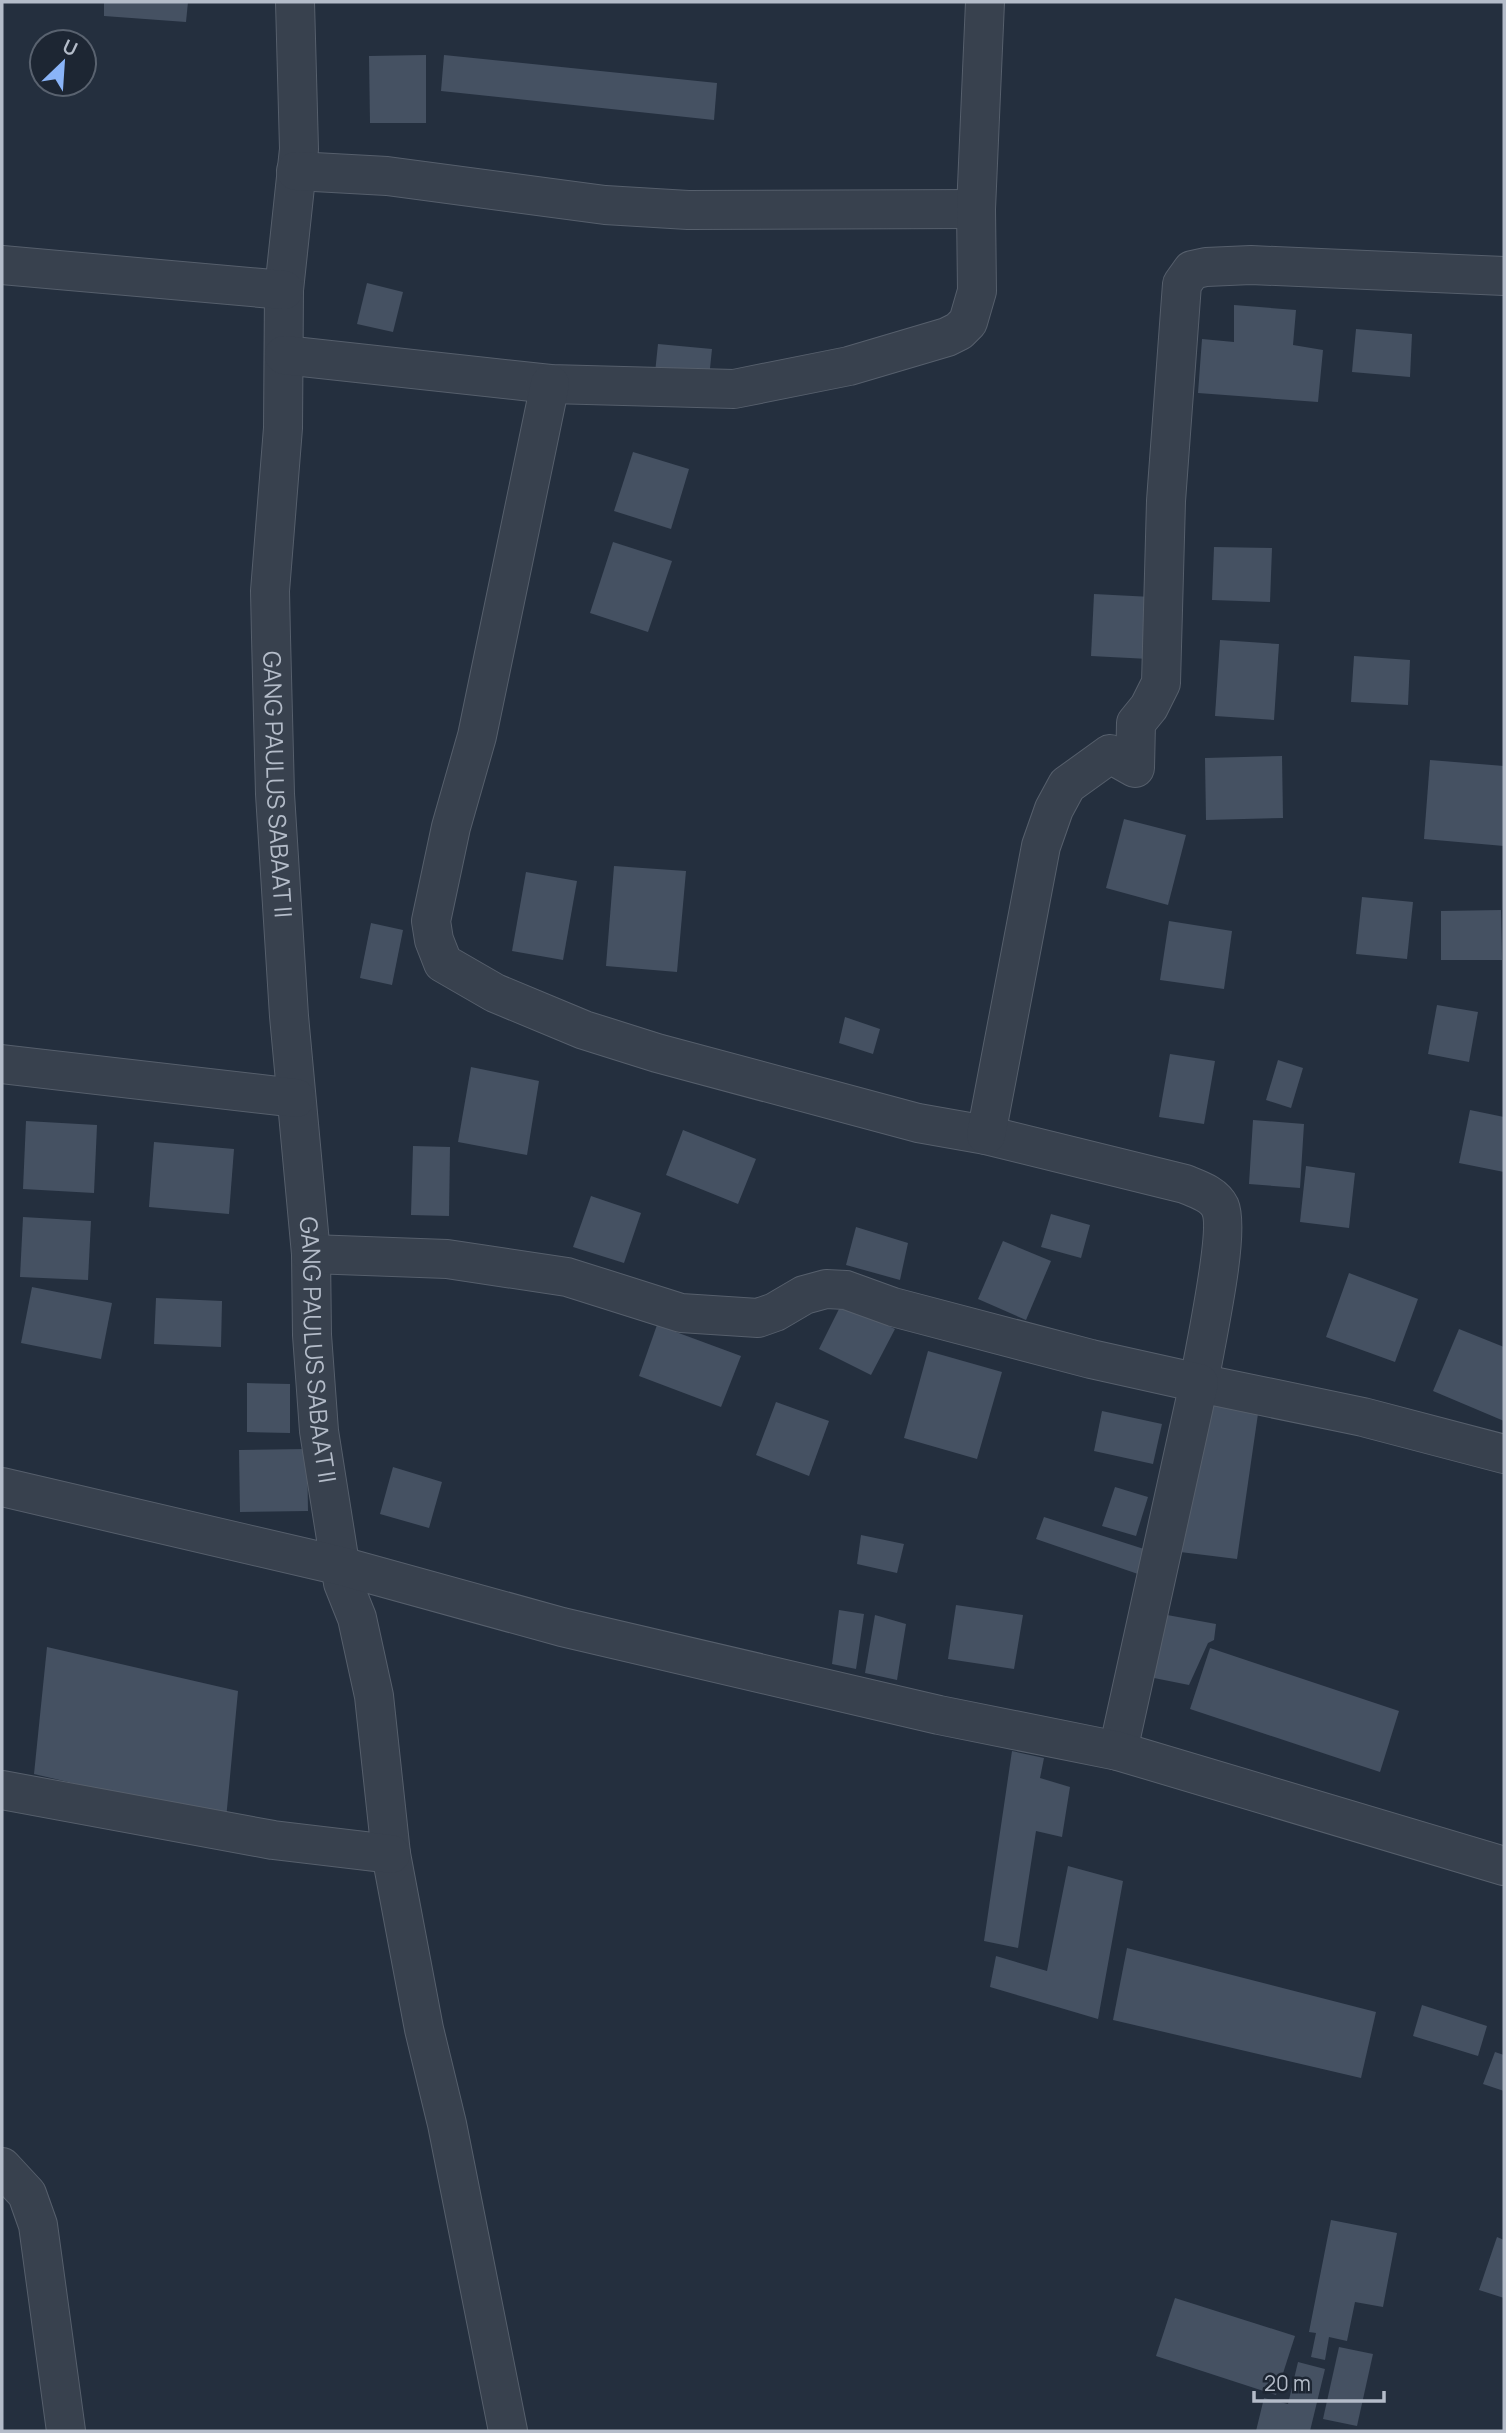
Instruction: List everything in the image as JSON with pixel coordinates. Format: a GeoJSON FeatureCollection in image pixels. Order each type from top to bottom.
{"type":"FeatureCollection","features":[{"type":"Feature","properties":{"kind":"street","name":"GANG PAULUS SABAAT II"},"geometry":{"type":"LineString","coordinates":[[295,2],[299,149],[284,290],[283,428],[270,614],[275,794],[296,1098],[311,1254],[319,1431],[343,1583],[357,1618],[374,1696],[391,1854],[424,2029],[447,2124],[508,2431]]}},
{"type":"Feature","properties":{"kind":"street"},"geometry":{"type":"LineString","coordinates":[[284,355],[550,384],[734,389],[849,366],[959,331],[968,322],[977,290],[975,209],[985,2]]}},
{"type":"Feature","properties":{"kind":"street"},"geometry":{"type":"LineString","coordinates":[[296,171],[387,176],[592,204],[688,210],[975,209]]}},
{"type":"Feature","properties":{"kind":"street"},"geometry":{"type":"LineString","coordinates":[[2,265],[284,290]]}},
{"type":"Feature","properties":{"kind":"street"},"geometry":{"type":"LineString","coordinates":[[986,1135],[1024,926],[1041,846],[1054,809],[1067,785],[1110,754],[1135,768],[1136,723],[1149,707],[1161,683],[1166,501],[1182,284],[1192,270],[1251,265],[1504,276]]}},
{"type":"Feature","properties":{"kind":"street"},"geometry":{"type":"LineString","coordinates":[[550,384],[480,724],[451,827],[431,921],[434,940],[443,963],[495,993],[584,1030],[657,1053],[918,1122],[986,1135],[1185,1184],[1207,1193],[1220,1207],[1224,1233],[1199,1383],[1118,1751]]}},
{"type":"Feature","properties":{"kind":"street"},"geometry":{"type":"LineString","coordinates":[[2,1064],[296,1098]]}},
{"type":"Feature","properties":{"kind":"street"},"geometry":{"type":"LineString","coordinates":[[311,1254],[447,1259],[567,1277],[681,1313],[758,1318],[775,1312],[804,1295],[826,1289],[846,1290],[920,1314],[1091,1359],[1363,1417],[1504,1454]]}},
{"type":"Feature","properties":{"kind":"street"},"geometry":{"type":"LineString","coordinates":[[2,1487],[341,1566],[562,1627],[939,1715],[1118,1751],[1504,1866]]}},
{"type":"Feature","properties":{"kind":"street"},"geometry":{"type":"LineString","coordinates":[[2,1790],[225,1832],[391,1854]]}},
{"type":"Feature","properties":{"kind":"street"},"geometry":{"type":"LineString","coordinates":[[2,2167],[27,2194],[38,2225],[66,2431]]}},
{"type":"Feature","properties":{"kind":"building"},"geometry":{"type":"Polygon","coordinates":[[[104,2],[188,2],[186,22],[104,16],[104,2]]]}},
{"type":"Feature","properties":{"kind":"building"},"geometry":{"type":"Polygon","coordinates":[[[426,55],[426,123],[370,123],[369,56],[426,55]]]}},
{"type":"Feature","properties":{"kind":"building"},"geometry":{"type":"Polygon","coordinates":[[[444,55],[717,83],[714,120],[441,91],[444,55]]]}},
{"type":"Feature","properties":{"kind":"building"},"geometry":{"type":"Polygon","coordinates":[[[367,283],[403,292],[393,332],[357,324],[367,283]]]}},
{"type":"Feature","properties":{"kind":"building"},"geometry":{"type":"Polygon","coordinates":[[[1234,305],[1296,310],[1293,345],[1323,350],[1318,402],[1198,393],[1202,339],[1234,342],[1234,305]]]}},
{"type":"Feature","properties":{"kind":"building"},"geometry":{"type":"Polygon","coordinates":[[[1356,329],[1412,334],[1410,377],[1352,372],[1356,329]]]}},
{"type":"Feature","properties":{"kind":"building"},"geometry":{"type":"Polygon","coordinates":[[[658,344],[712,349],[709,378],[655,373],[658,344]]]}},
{"type":"Feature","properties":{"kind":"building"},"geometry":{"type":"Polygon","coordinates":[[[633,452],[689,469],[671,529],[614,511],[633,452]]]}},
{"type":"Feature","properties":{"kind":"building"},"geometry":{"type":"Polygon","coordinates":[[[613,542],[672,561],[648,632],[590,613],[613,542]]]}},
{"type":"Feature","properties":{"kind":"building"},"geometry":{"type":"Polygon","coordinates":[[[1214,547],[1272,548],[1270,602],[1212,600],[1214,547]]]}},
{"type":"Feature","properties":{"kind":"building"},"geometry":{"type":"Polygon","coordinates":[[[1094,594],[1152,597],[1149,659],[1091,656],[1094,594]]]}},
{"type":"Feature","properties":{"kind":"building"},"geometry":{"type":"Polygon","coordinates":[[[1220,640],[1279,644],[1274,720],[1215,716],[1220,640]]]}},
{"type":"Feature","properties":{"kind":"building"},"geometry":{"type":"Polygon","coordinates":[[[1354,656],[1410,660],[1408,705],[1351,702],[1354,656]]]}},
{"type":"Feature","properties":{"kind":"building"},"geometry":{"type":"Polygon","coordinates":[[[1282,756],[1283,818],[1206,820],[1205,758],[1282,756]]]}},
{"type":"Feature","properties":{"kind":"building"},"geometry":{"type":"Polygon","coordinates":[[[1430,760],[1504,766],[1504,846],[1424,839],[1430,760]]]}},
{"type":"Feature","properties":{"kind":"building"},"geometry":{"type":"Polygon","coordinates":[[[1124,819],[1186,835],[1168,905],[1106,888],[1124,819]]]}},
{"type":"Feature","properties":{"kind":"building"},"geometry":{"type":"Polygon","coordinates":[[[614,866],[686,871],[677,972],[606,966],[614,866]]]}},
{"type":"Feature","properties":{"kind":"building"},"geometry":{"type":"Polygon","coordinates":[[[526,872],[577,881],[563,960],[512,951],[526,872]]]}},
{"type":"Feature","properties":{"kind":"building"},"geometry":{"type":"Polygon","coordinates":[[[1362,897],[1413,902],[1407,959],[1356,954],[1362,897]]]}},
{"type":"Feature","properties":{"kind":"building"},"geometry":{"type":"Polygon","coordinates":[[[1501,910],[1502,960],[1441,960],[1441,911],[1501,910]]]}},
{"type":"Feature","properties":{"kind":"building"},"geometry":{"type":"Polygon","coordinates":[[[1169,921],[1232,931],[1224,989],[1160,980],[1169,921]]]}},
{"type":"Feature","properties":{"kind":"building"},"geometry":{"type":"Polygon","coordinates":[[[371,923],[403,930],[392,985],[360,978],[371,923]]]}},
{"type":"Feature","properties":{"kind":"building"},"geometry":{"type":"Polygon","coordinates":[[[1437,1005],[1478,1012],[1469,1062],[1428,1054],[1437,1005]]]}},
{"type":"Feature","properties":{"kind":"building"},"geometry":{"type":"Polygon","coordinates":[[[845,1017],[880,1029],[873,1054],[839,1043],[845,1017]]]}},
{"type":"Feature","properties":{"kind":"building"},"geometry":{"type":"Polygon","coordinates":[[[1170,1054],[1215,1061],[1204,1124],[1159,1117],[1170,1054]]]}},
{"type":"Feature","properties":{"kind":"building"},"geometry":{"type":"Polygon","coordinates":[[[1278,1060],[1303,1068],[1291,1108],[1266,1100],[1278,1060]]]}},
{"type":"Feature","properties":{"kind":"building"},"geometry":{"type":"Polygon","coordinates":[[[471,1067],[539,1081],[527,1155],[458,1142],[471,1067]]]}},
{"type":"Feature","properties":{"kind":"building"},"geometry":{"type":"Polygon","coordinates":[[[1470,1110],[1504,1117],[1504,1172],[1459,1163],[1470,1110]]]}},
{"type":"Feature","properties":{"kind":"building"},"geometry":{"type":"Polygon","coordinates":[[[1253,1120],[1304,1124],[1300,1188],[1249,1184],[1253,1120]]]}},
{"type":"Feature","properties":{"kind":"building"},"geometry":{"type":"Polygon","coordinates":[[[26,1121],[97,1125],[94,1193],[23,1189],[26,1121]]]}},
{"type":"Feature","properties":{"kind":"building"},"geometry":{"type":"Polygon","coordinates":[[[683,1130],[756,1159],[738,1204],[666,1175],[683,1130]]]}},
{"type":"Feature","properties":{"kind":"building"},"geometry":{"type":"Polygon","coordinates":[[[154,1142],[234,1149],[229,1214],[149,1207],[154,1142]]]}},
{"type":"Feature","properties":{"kind":"building"},"geometry":{"type":"Polygon","coordinates":[[[413,1146],[450,1147],[449,1216],[411,1215],[413,1146]]]}},
{"type":"Feature","properties":{"kind":"building"},"geometry":{"type":"Polygon","coordinates":[[[1306,1166],[1355,1173],[1349,1228],[1300,1222],[1306,1166]]]}},
{"type":"Feature","properties":{"kind":"building"},"geometry":{"type":"Polygon","coordinates":[[[591,1196],[641,1213],[624,1263],[573,1247],[591,1196]]]}},
{"type":"Feature","properties":{"kind":"building"},"geometry":{"type":"Polygon","coordinates":[[[1051,1214],[1090,1225],[1081,1258],[1041,1247],[1051,1214]]]}},
{"type":"Feature","properties":{"kind":"building"},"geometry":{"type":"Polygon","coordinates":[[[23,1217],[91,1221],[88,1280],[20,1277],[23,1217]]]}},
{"type":"Feature","properties":{"kind":"building"},"geometry":{"type":"Polygon","coordinates":[[[856,1227],[908,1243],[900,1280],[846,1265],[856,1227]]]}},
{"type":"Feature","properties":{"kind":"building"},"geometry":{"type":"Polygon","coordinates":[[[1003,1241],[1051,1261],[1026,1320],[978,1299],[1003,1241]]]}},
{"type":"Feature","properties":{"kind":"building"},"geometry":{"type":"Polygon","coordinates":[[[1349,1273],[1418,1299],[1395,1362],[1326,1337],[1349,1273]]]}},
{"type":"Feature","properties":{"kind":"building"},"geometry":{"type":"Polygon","coordinates":[[[32,1287],[112,1303],[101,1359],[21,1343],[32,1287]]]}},
{"type":"Feature","properties":{"kind":"building"},"geometry":{"type":"Polygon","coordinates":[[[156,1298],[222,1301],[221,1347],[154,1344],[156,1298]]]}},
{"type":"Feature","properties":{"kind":"building"},"geometry":{"type":"Polygon","coordinates":[[[842,1303],[895,1329],[871,1375],[819,1349],[842,1303]]]}},
{"type":"Feature","properties":{"kind":"building"},"geometry":{"type":"Polygon","coordinates":[[[657,1325],[741,1356],[721,1407],[639,1376],[657,1325]]]}},
{"type":"Feature","properties":{"kind":"building"},"geometry":{"type":"Polygon","coordinates":[[[1459,1329],[1504,1347],[1504,1421],[1433,1391],[1459,1329]]]}},
{"type":"Feature","properties":{"kind":"building"},"geometry":{"type":"Polygon","coordinates":[[[928,1351],[1002,1372],[977,1459],[904,1438],[928,1351]]]}},
{"type":"Feature","properties":{"kind":"building"},"geometry":{"type":"Polygon","coordinates":[[[247,1383],[290,1384],[290,1433],[247,1432],[247,1383]]]}},
{"type":"Feature","properties":{"kind":"building"},"geometry":{"type":"Polygon","coordinates":[[[1200,1392],[1260,1400],[1237,1559],[1172,1551],[1200,1392]]]}},
{"type":"Feature","properties":{"kind":"building"},"geometry":{"type":"Polygon","coordinates":[[[776,1402],[829,1421],[809,1476],[756,1455],[776,1402]]]}},
{"type":"Feature","properties":{"kind":"building"},"geometry":{"type":"Polygon","coordinates":[[[1102,1411],[1162,1424],[1153,1464],[1094,1451],[1102,1411]]]}},
{"type":"Feature","properties":{"kind":"building"},"geometry":{"type":"Polygon","coordinates":[[[307,1449],[308,1511],[240,1512],[239,1450],[307,1449]]]}},
{"type":"Feature","properties":{"kind":"building"},"geometry":{"type":"Polygon","coordinates":[[[393,1467],[442,1482],[429,1528],[380,1514],[393,1467]]]}},
{"type":"Feature","properties":{"kind":"building"},"geometry":{"type":"Polygon","coordinates":[[[1115,1487],[1148,1497],[1136,1536],[1102,1526],[1115,1487]]]}},
{"type":"Feature","properties":{"kind":"building"},"geometry":{"type":"Polygon","coordinates":[[[1044,1517],[1144,1549],[1138,1574],[1036,1539],[1044,1517]]]}},
{"type":"Feature","properties":{"kind":"building"},"geometry":{"type":"Polygon","coordinates":[[[861,1535],[904,1544],[897,1573],[857,1564],[861,1535]]]}},
{"type":"Feature","properties":{"kind":"building"},"geometry":{"type":"Polygon","coordinates":[[[956,1605],[1023,1615],[1014,1669],[948,1659],[956,1605]]]}},
{"type":"Feature","properties":{"kind":"building"},"geometry":{"type":"Polygon","coordinates":[[[839,1610],[864,1614],[856,1669],[832,1664],[839,1610]]]}},
{"type":"Feature","properties":{"kind":"building"},"geometry":{"type":"Polygon","coordinates":[[[1151,1612],[1216,1624],[1214,1640],[1208,1643],[1189,1685],[1139,1675],[1151,1612]]]}},
{"type":"Feature","properties":{"kind":"building"},"geometry":{"type":"Polygon","coordinates":[[[875,1615],[906,1624],[897,1680],[865,1673],[875,1615]]]}},
{"type":"Feature","properties":{"kind":"building"},"geometry":{"type":"Polygon","coordinates":[[[47,1647],[238,1691],[226,1819],[34,1774],[47,1647]]]}},
{"type":"Feature","properties":{"kind":"building"},"geometry":{"type":"Polygon","coordinates":[[[1210,1648],[1399,1711],[1380,1772],[1190,1709],[1210,1648]]]}},
{"type":"Feature","properties":{"kind":"building"},"geometry":{"type":"Polygon","coordinates":[[[1012,1751],[1044,1758],[1040,1778],[1070,1787],[1062,1837],[1036,1831],[1018,1948],[984,1941],[1012,1751]]]}},
{"type":"Feature","properties":{"kind":"building"},"geometry":{"type":"Polygon","coordinates":[[[1068,1866],[1123,1881],[1098,2019],[990,1987],[996,1956],[1047,1971],[1068,1866]]]}},
{"type":"Feature","properties":{"kind":"building"},"geometry":{"type":"Polygon","coordinates":[[[1127,1948],[1376,2012],[1361,2078],[1113,2020],[1127,1948]]]}},
{"type":"Feature","properties":{"kind":"building"},"geometry":{"type":"Polygon","coordinates":[[[1422,2005],[1487,2026],[1478,2056],[1413,2036],[1422,2005]]]}},
{"type":"Feature","properties":{"kind":"building"},"geometry":{"type":"Polygon","coordinates":[[[1495,2052],[1504,2055],[1504,2091],[1483,2084],[1495,2052]]]}},
{"type":"Feature","properties":{"kind":"building"},"geometry":{"type":"Polygon","coordinates":[[[1331,2220],[1397,2233],[1383,2307],[1355,2302],[1347,2341],[1329,2337],[1325,2360],[1311,2357],[1316,2333],[1309,2332],[1331,2220]]]}},
{"type":"Feature","properties":{"kind":"building"},"geometry":{"type":"Polygon","coordinates":[[[1497,2237],[1504,2240],[1504,2298],[1479,2290],[1497,2237]]]}},
{"type":"Feature","properties":{"kind":"building"},"geometry":{"type":"Polygon","coordinates":[[[1175,2298],[1295,2336],[1276,2395],[1156,2356],[1175,2298]]]}},
{"type":"Feature","properties":{"kind":"building"},"geometry":{"type":"Polygon","coordinates":[[[1339,2347],[1373,2354],[1357,2426],[1323,2419],[1339,2347]]]}},
{"type":"Feature","properties":{"kind":"building"},"geometry":{"type":"Polygon","coordinates":[[[1298,2362],[1325,2369],[1310,2431],[1256,2431],[1264,2398],[1288,2404],[1298,2362]]]}}]}
